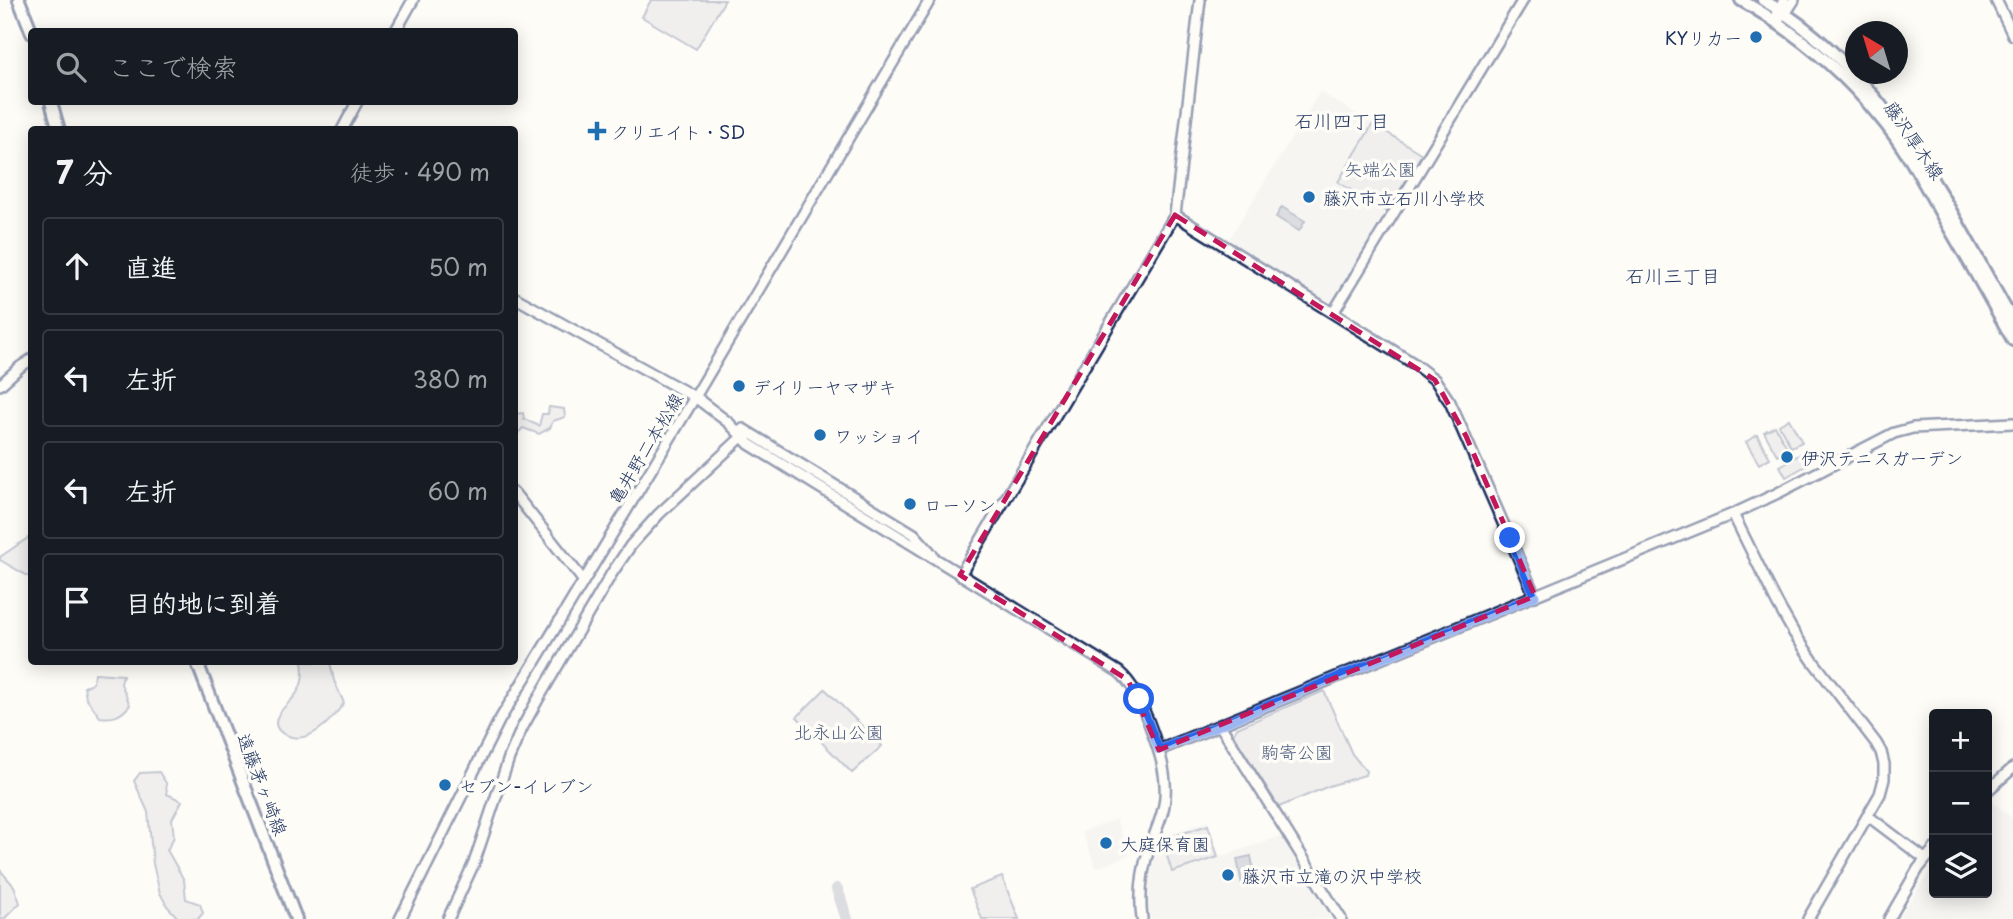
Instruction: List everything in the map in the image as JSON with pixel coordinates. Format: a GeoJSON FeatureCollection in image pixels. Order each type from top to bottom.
{"type":"FeatureCollection","features":[{"type":"Feature","properties":{"kind":"main road"},"geometry":{"type":"LineString","coordinates":[[19,0],[30,28]]}},
{"type":"Feature","properties":{"kind":"main road","name":"藤沢厚木線"},"geometry":{"type":"LineString","coordinates":[[1741,0],[1781,11],[1817,53],[1862,96],[1899,142],[2013,340]]}},
{"type":"Feature","properties":{"kind":"main road","name":"藤沢厚木線"},"geometry":{"type":"LineString","coordinates":[[1763,0],[1813,35],[1846,64],[1905,137],[2013,322]]}},
{"type":"Feature","properties":{"kind":"main road"},"geometry":{"type":"LineString","coordinates":[[52,105],[59,126]]}},
{"type":"Feature","properties":{"kind":"main road","name":"遠藤茅ヶ崎線"},"geometry":{"type":"LineString","coordinates":[[198,665],[296,919]]}},
{"type":"Feature","properties":{"kind":"street"},"geometry":{"type":"LineString","coordinates":[[398,28],[413,0]]}},
{"type":"Feature","properties":{"kind":"street","name":"亀井野二本松線"},"geometry":{"type":"LineString","coordinates":[[400,919],[495,729],[930,0]]}},
{"type":"Feature","properties":{"kind":"street"},"geometry":{"type":"LineString","coordinates":[[960,575],[1175,215],[1200,0]]}},
{"type":"Feature","properties":{"kind":"street"},"geometry":{"type":"LineString","coordinates":[[1333,313],[1523,0]]}},
{"type":"Feature","properties":{"kind":"street"},"geometry":{"type":"LineString","coordinates":[[1781,11],[1794,0]]}},
{"type":"Feature","properties":{"kind":"street"},"geometry":{"type":"LineString","coordinates":[[1996,0],[2013,35]]}},
{"type":"Feature","properties":{"kind":"street"},"geometry":{"type":"LineString","coordinates":[[343,126],[355,105]]}},
{"type":"Feature","properties":{"kind":"street"},"geometry":{"type":"LineString","coordinates":[[1175,215],[1435,380],[1443,390],[1466,436],[1535,596]]}},
{"type":"Feature","properties":{"kind":"street"},"geometry":{"type":"LineString","coordinates":[[518,299],[695,397],[745,434],[914,534],[934,556],[960,575],[1128,680],[1136,692],[1164,764],[1165,800],[1142,873],[1142,919]]}},
{"type":"Feature","properties":{"kind":"street"},"geometry":{"type":"LineString","coordinates":[[0,385],[28,362]]}},
{"type":"Feature","properties":{"kind":"street"},"geometry":{"type":"LineString","coordinates":[[1159,750],[1733,514],[1778,494],[1899,431],[2013,423]]}},
{"type":"Feature","properties":{"kind":"street"},"geometry":{"type":"LineString","coordinates":[[448,919],[474,863],[521,730],[607,582],[631,545],[652,521],[745,434]]}},
{"type":"Feature","properties":{"kind":"street"},"geometry":{"type":"LineString","coordinates":[[518,498],[583,580]]}},
{"type":"Feature","properties":{"kind":"street"},"geometry":{"type":"LineString","coordinates":[[1733,514],[1794,633],[1876,743],[1884,764],[1880,794],[1808,919]]}},
{"type":"Feature","properties":{"kind":"street"},"geometry":{"type":"LineString","coordinates":[[1220,725],[1341,919]]}},
{"type":"Feature","properties":{"kind":"street"},"geometry":{"type":"LineString","coordinates":[[1992,787],[2013,768]]}},
{"type":"Feature","properties":{"kind":"street"},"geometry":{"type":"LineString","coordinates":[[1868,816],[1925,859]]}},
{"type":"Feature","properties":{"kind":"street"},"geometry":{"type":"LineString","coordinates":[[1889,919],[1929,855]]}},
{"type":"Feature","properties":{"kind":"highlighted area"},"geometry":{"type":"Polygon","coordinates":[[[1175,215],[1435,380],[1466,436],[1535,596],[1159,750],[1128,680],[960,575],[1175,215]]]}},
{"type":"Feature","properties":{"kind":"shaded area","name":"藤沢市立石川小学校"},"geometry":{"type":"Polygon","coordinates":[[[1320,92],[1373,124],[1338,182],[1387,212],[1329,305],[1227,242],[1320,92]]]}},
{"type":"Feature","properties":{"kind":"shaded area"},"geometry":{"type":"Polygon","coordinates":[[[1282,207],[1305,221],[1299,231],[1276,217],[1282,207]]]}},
{"type":"Feature","properties":{"kind":"shaded area"},"geometry":{"type":"Polygon","coordinates":[[[1992,802],[2013,819],[2013,919],[1904,919],[1900,916],[1929,872],[1929,898],[1992,898],[1992,802]]]}},
{"type":"Feature","properties":{"kind":"shaded area","name":"大庭保育園"},"geometry":{"type":"Polygon","coordinates":[[[1116,819],[1130,855],[1096,868],[1082,832],[1116,819]]]}},
{"type":"Feature","properties":{"kind":"shaded area","name":"藤沢市立滝の沢中学校"},"geometry":{"type":"Polygon","coordinates":[[[1208,821],[1220,857],[1281,836],[1334,919],[1148,919],[1150,868],[1159,838],[1208,821]]]}},
{"type":"Feature","properties":{"kind":"shaded area"},"geometry":{"type":"Polygon","coordinates":[[[1251,856],[1256,882],[1242,885],[1237,859],[1251,856]]]}},
{"type":"Feature","properties":{"kind":"green space"},"geometry":{"type":"Polygon","coordinates":[[[651,0],[725,0],[696,49],[642,17],[651,0]]]}},
{"type":"Feature","properties":{"kind":"green space","name":"矢端公園"},"geometry":{"type":"Polygon","coordinates":[[[1373,124],[1422,154],[1387,212],[1338,182],[1373,124]]]}},
{"type":"Feature","properties":{"kind":"green space"},"geometry":{"type":"Polygon","coordinates":[[[549,407],[564,409],[565,417],[553,421],[550,428],[539,434],[523,428],[518,433],[518,414],[523,413],[524,419],[539,426],[542,414],[548,414],[549,407]]]}},
{"type":"Feature","properties":{"kind":"green space"},"geometry":{"type":"Polygon","coordinates":[[[1789,419],[1802,442],[1791,447],[1779,425],[1789,419]]]}},
{"type":"Feature","properties":{"kind":"green space"},"geometry":{"type":"Polygon","coordinates":[[[1775,426],[1788,449],[1777,455],[1764,432],[1775,426]]]}},
{"type":"Feature","properties":{"kind":"green space"},"geometry":{"type":"Polygon","coordinates":[[[1757,435],[1770,458],[1759,464],[1746,442],[1757,435]]]}},
{"type":"Feature","properties":{"kind":"green space"},"geometry":{"type":"Polygon","coordinates":[[[1802,453],[1809,464],[1786,477],[1780,466],[1802,453]]]}},
{"type":"Feature","properties":{"kind":"green space"},"geometry":{"type":"Polygon","coordinates":[[[28,538],[28,576],[0,560],[0,557],[28,538]]]}},
{"type":"Feature","properties":{"kind":"green space"},"geometry":{"type":"Polygon","coordinates":[[[302,665],[331,665],[334,681],[344,703],[319,730],[303,737],[295,737],[281,732],[276,724],[281,711],[297,693],[303,675],[302,665]]]}},
{"type":"Feature","properties":{"kind":"green space"},"geometry":{"type":"Polygon","coordinates":[[[95,673],[123,675],[121,684],[130,705],[120,714],[109,718],[100,717],[86,698],[84,687],[93,683],[95,673]]]}},
{"type":"Feature","properties":{"kind":"green space","name":"北永山公園"},"geometry":{"type":"Polygon","coordinates":[[[825,689],[882,746],[852,773],[797,717],[825,689]]]}},
{"type":"Feature","properties":{"kind":"green space","name":"駒寄公園"},"geometry":{"type":"Polygon","coordinates":[[[1324,691],[1352,754],[1366,771],[1365,775],[1329,786],[1279,807],[1233,734],[1237,728],[1324,691]]]}},
{"type":"Feature","properties":{"kind":"green space"},"geometry":{"type":"Polygon","coordinates":[[[159,772],[166,783],[167,794],[182,801],[172,819],[174,837],[167,850],[184,880],[186,899],[200,904],[203,913],[198,919],[179,919],[160,893],[153,864],[148,812],[134,781],[140,773],[159,772]]]}},
{"type":"Feature","properties":{"kind":"green space"},"geometry":{"type":"Polygon","coordinates":[[[1208,825],[1218,857],[1172,872],[1162,840],[1208,825]]]}},
{"type":"Feature","properties":{"kind":"green space"},"geometry":{"type":"Polygon","coordinates":[[[0,870],[14,886],[20,903],[4,919],[0,919],[0,870]]]}},
{"type":"Feature","properties":{"kind":"green space"},"geometry":{"type":"Polygon","coordinates":[[[1002,877],[1019,919],[982,919],[970,889],[1002,877]]]}},
{"type":"Feature","properties":{"kind":"waterway"},"geometry":{"type":"LineString","coordinates":[[837,889],[847,919]]}},
{"type":"Feature","properties":{"kind":"place","name":"KYリカー"},"geometry":{"type":"Point","coordinates":[1756,37]}},
{"type":"Feature","properties":{"kind":"place","name":"クリエイト・SD"},"geometry":{"type":"Point","coordinates":[597,131]}},
{"type":"Feature","properties":{"kind":"place","name":"藤沢市立石川小学校"},"geometry":{"type":"Point","coordinates":[1309,197]}},
{"type":"Feature","properties":{"kind":"place","name":"デイリーヤマザキ"},"geometry":{"type":"Point","coordinates":[739,386]}},
{"type":"Feature","properties":{"kind":"place","name":"ワッショイ"},"geometry":{"type":"Point","coordinates":[820,435]}},
{"type":"Feature","properties":{"kind":"place","name":"伊沢テニスガーデン"},"geometry":{"type":"Point","coordinates":[1787,457]}},
{"type":"Feature","properties":{"kind":"place","name":"ローソン"},"geometry":{"type":"Point","coordinates":[910,504]}},
{"type":"Feature","properties":{"kind":"place","name":"セブン-イレブン"},"geometry":{"type":"Point","coordinates":[445,785]}},
{"type":"Feature","properties":{"kind":"place","name":"大庭保育園"},"geometry":{"type":"Point","coordinates":[1106,843]}},
{"type":"Feature","properties":{"kind":"place","name":"藤沢市立滝の沢中学校"},"geometry":{"type":"Point","coordinates":[1228,875]}},
{"type":"Feature","properties":{"kind":"district","name":"石川四丁目"},"geometry":{"type":"Point","coordinates":[1342,120]}},
{"type":"Feature","properties":{"kind":"district","name":"石川三丁目"},"geometry":{"type":"Point","coordinates":[1673,275]}},
{"type":"Feature","properties":{"kind":"route"},"geometry":{"type":"LineString","coordinates":[[1139,699],[1159,750],[1535,596],[1510,538]]}}]}
